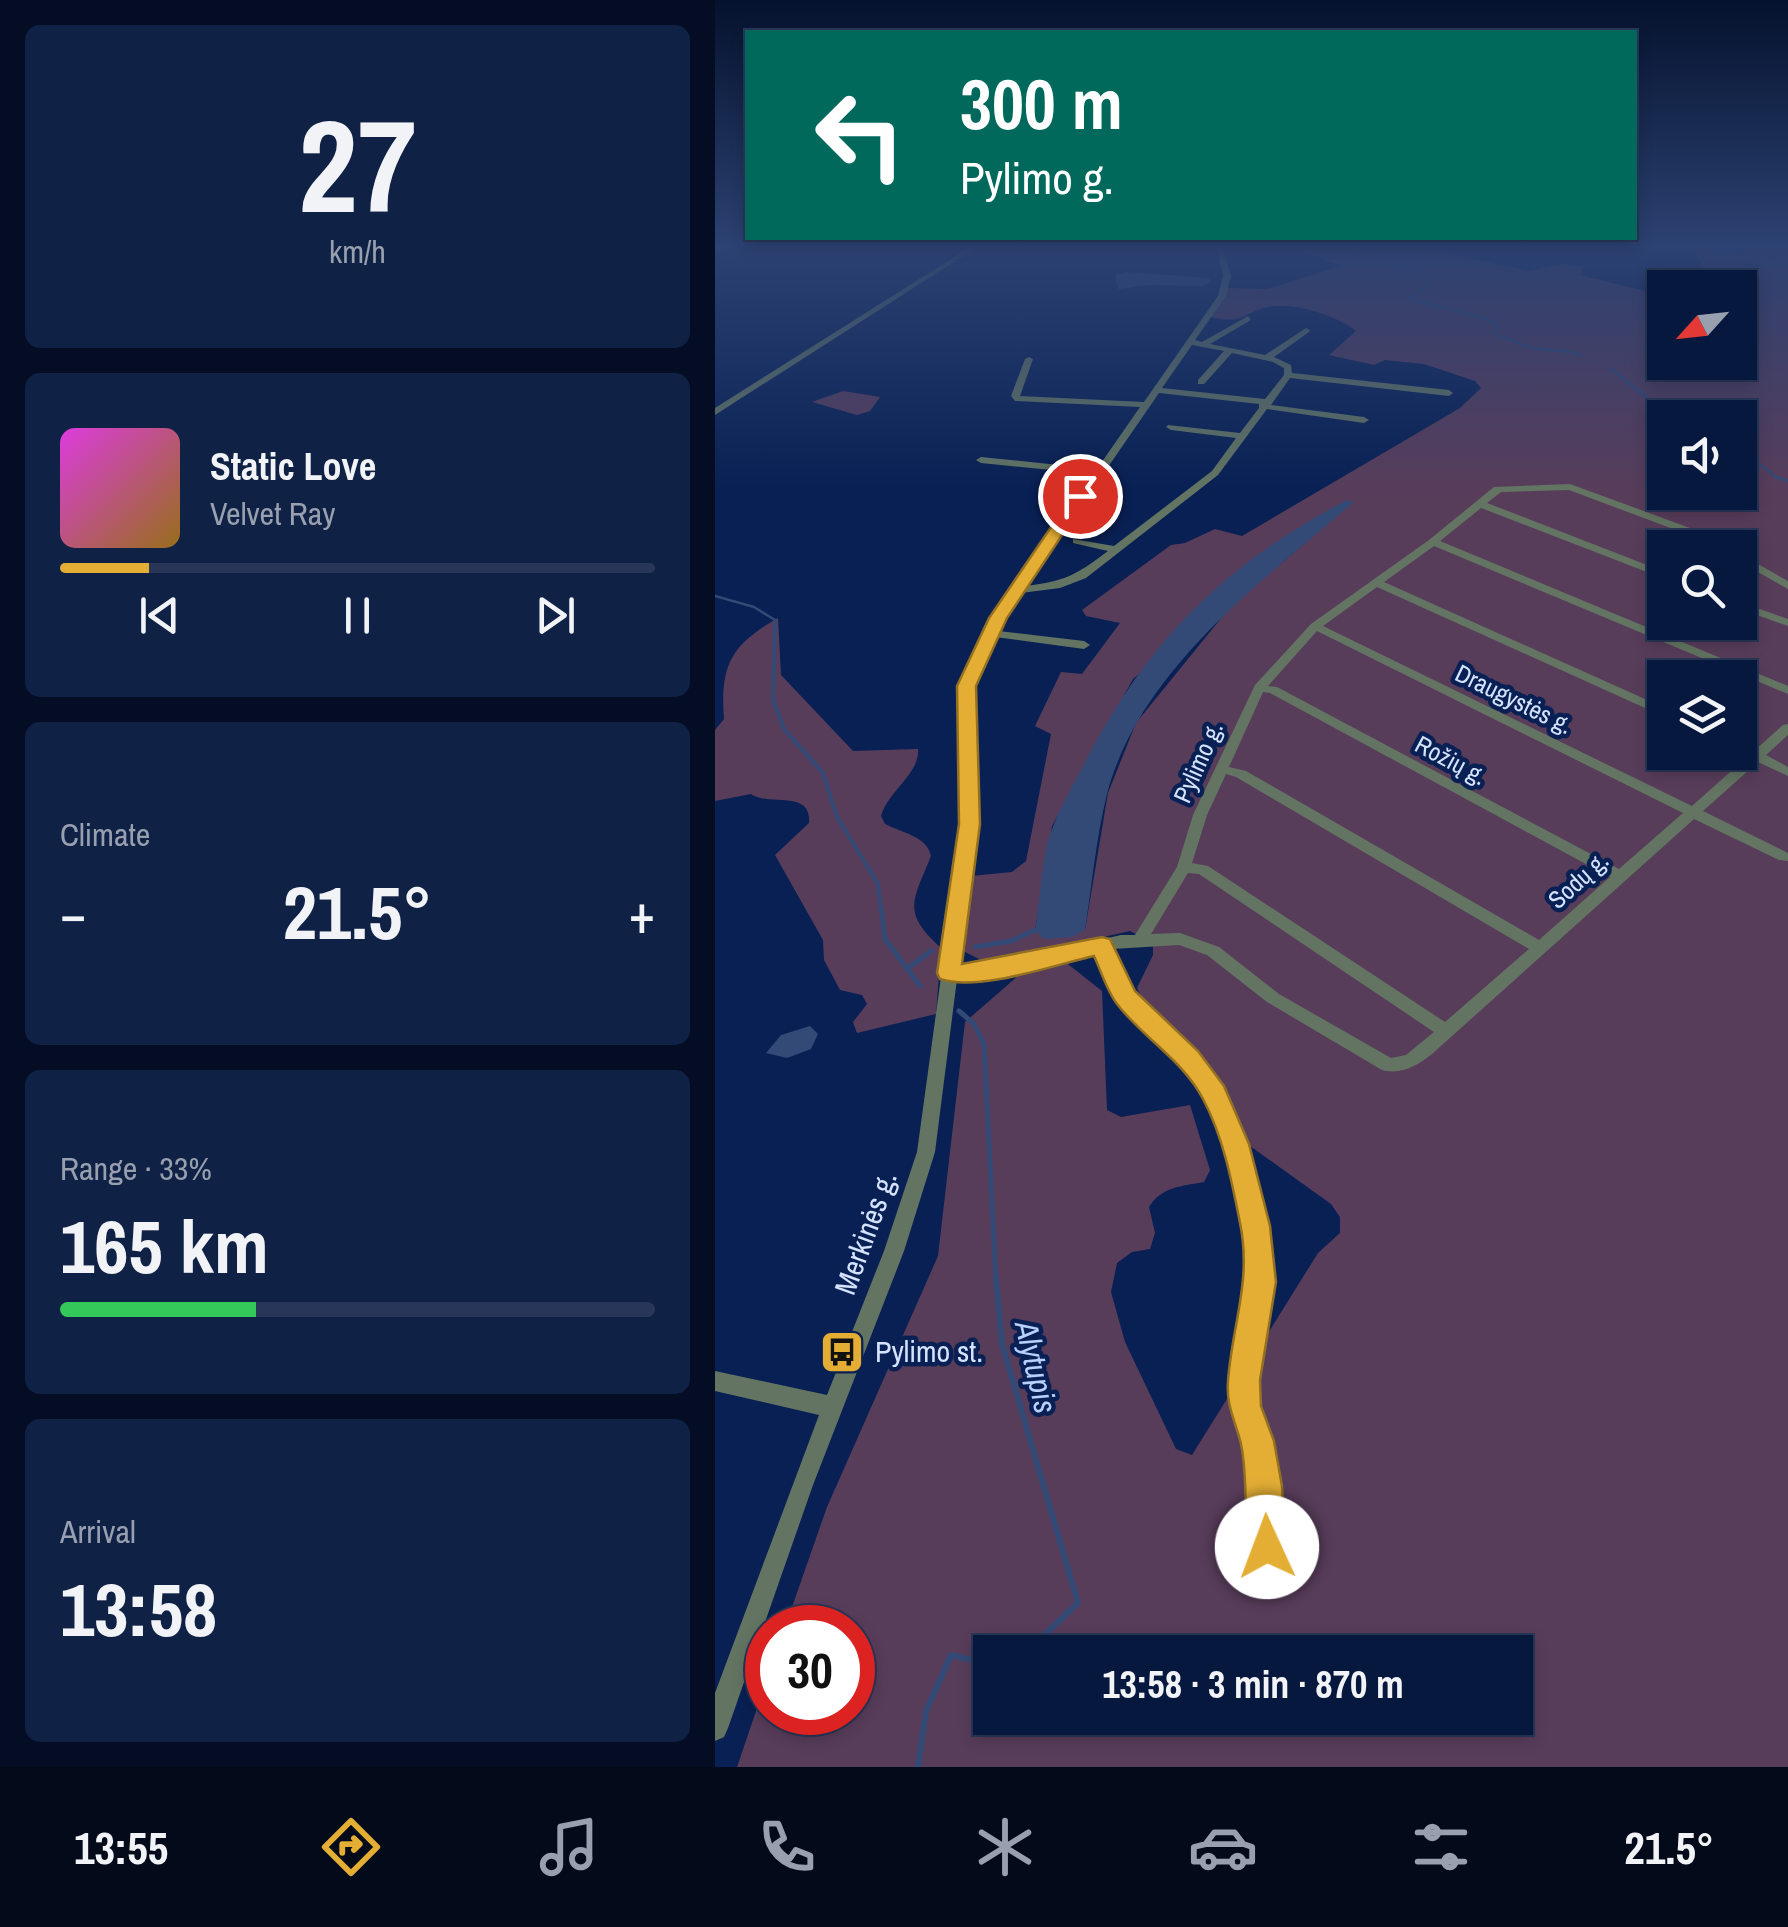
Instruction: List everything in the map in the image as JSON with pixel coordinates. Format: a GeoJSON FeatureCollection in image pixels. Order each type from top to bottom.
{"type":"FeatureCollection","features":[{"type":"Feature","properties":{"kind":"street"},"geometry":{"type":"LineString","coordinates":[[715,412],[849,326]]}},
{"type":"Feature","properties":{"kind":"street","name":"Merkinės g."},"geometry":{"type":"LineString","coordinates":[[715,1728],[722,1687],[894,1252],[925,1152],[969,824],[967,686],[989,634],[1201,326]]}},
{"type":"Feature","properties":{"kind":"street"},"geometry":{"type":"LineString","coordinates":[[1205,343],[1233,326]]}},
{"type":"Feature","properties":{"kind":"street"},"geometry":{"type":"LineString","coordinates":[[1267,358],[1306,330]]}},
{"type":"Feature","properties":{"kind":"street"},"geometry":{"type":"LineString","coordinates":[[1018,590],[1072,582],[1215,473],[1287,375],[1286,365],[1267,358],[1191,342]]}},
{"type":"Feature","properties":{"kind":"street"},"geometry":{"type":"LineString","coordinates":[[1201,382],[1231,350]]}},
{"type":"Feature","properties":{"kind":"street"},"geometry":{"type":"LineString","coordinates":[[1029,359],[1015,396],[1018,399],[1147,405]]}},
{"type":"Feature","properties":{"kind":"street"},"geometry":{"type":"LineString","coordinates":[[1287,375],[1449,393]]}},
{"type":"Feature","properties":{"kind":"street"},"geometry":{"type":"LineString","coordinates":[[1157,390],[1364,420]]}},
{"type":"Feature","properties":{"kind":"street"},"geometry":{"type":"LineString","coordinates":[[1171,427],[1243,436]]}},
{"type":"Feature","properties":{"kind":"street"},"geometry":{"type":"LineString","coordinates":[[981,460],[1097,472]]}},
{"type":"Feature","properties":{"kind":"street","name":"Pylimo g."},"geometry":{"type":"LineString","coordinates":[[1140,939],[1184,867],[1200,815],[1259,688],[1315,626],[1433,542],[1499,489],[1570,487],[1686,530]]}},
{"type":"Feature","properties":{"kind":"street"},"geometry":{"type":"LineString","coordinates":[[1481,504],[1647,569]]}},
{"type":"Feature","properties":{"kind":"street"},"geometry":{"type":"LineString","coordinates":[[1077,541],[1115,549]]}},
{"type":"Feature","properties":{"kind":"street"},"geometry":{"type":"LineString","coordinates":[[1433,542],[1788,690]]}},
{"type":"Feature","properties":{"kind":"street"},"geometry":{"type":"LineString","coordinates":[[1757,568],[1788,586]]}},
{"type":"Feature","properties":{"kind":"street"},"geometry":{"type":"LineString","coordinates":[[1375,582],[1647,705]]}},
{"type":"Feature","properties":{"kind":"street"},"geometry":{"type":"LineString","coordinates":[[1757,611],[1788,623]]}},
{"type":"Feature","properties":{"kind":"street","name":"Draugystės g."},"geometry":{"type":"LineString","coordinates":[[1315,626],[1784,857]]}},
{"type":"Feature","properties":{"kind":"street"},"geometry":{"type":"LineString","coordinates":[[989,634],[1084,645]]}},
{"type":"Feature","properties":{"kind":"street","name":"Rožių g."},"geometry":{"type":"LineString","coordinates":[[1259,688],[1273,690],[1620,876]]}},
{"type":"Feature","properties":{"kind":"street","name":"Sodų g."},"geometry":{"type":"LineString","coordinates":[[1757,755],[1788,728]]}},
{"type":"Feature","properties":{"kind":"street"},"geometry":{"type":"LineString","coordinates":[[1757,755],[1788,772]]}},
{"type":"Feature","properties":{"kind":"street"},"geometry":{"type":"LineString","coordinates":[[1221,769],[1241,774],[1540,948]]}},
{"type":"Feature","properties":{"kind":"street","name":"Sodų g."},"geometry":{"type":"LineString","coordinates":[[1140,939],[1197,944],[1273,998],[1387,1064],[1400,1066],[1446,1032],[1740,770]]}},
{"type":"Feature","properties":{"kind":"street"},"geometry":{"type":"LineString","coordinates":[[1184,867],[1203,870],[1446,1032]]}},
{"type":"Feature","properties":{"kind":"street"},"geometry":{"type":"LineString","coordinates":[[949,973],[979,972],[1140,939]]}},
{"type":"Feature","properties":{"kind":"street"},"geometry":{"type":"LineString","coordinates":[[1102,945],[1125,997],[1204,1076],[1235,1144],[1256,1226],[1261,1282],[1244,1380],[1245,1406],[1257,1441],[1265,1486],[1267,1547]]}},
{"type":"Feature","properties":{"kind":"street"},"geometry":{"type":"LineString","coordinates":[[715,1381],[833,1407]]}},
{"type":"Feature","properties":{"kind":"shaded area"},"geometry":{"type":"Polygon","coordinates":[[[1348,326],[1647,326],[1647,380],[1757,380],[1757,326],[1788,326],[1788,1767],[737,1767],[748,1735],[875,1735],[875,1605],[793,1605],[827,1507],[938,1256],[965,1022],[1026,969],[1064,961],[1102,991],[1107,1110],[1121,1117],[1190,1105],[1210,1170],[1204,1182],[1173,1188],[1154,1200],[1149,1207],[1155,1233],[1150,1249],[1132,1252],[1117,1263],[1111,1292],[1125,1342],[1176,1449],[1192,1455],[1318,1253],[1340,1233],[1340,1217],[1331,1204],[1250,1146],[1208,1066],[1142,998],[1137,988],[1153,955],[1153,943],[1130,931],[987,963],[965,952],[971,876],[1012,872],[1026,861],[1051,734],[1035,726],[1061,672],[1082,674],[1120,623],[1086,616],[1082,610],[1171,545],[1215,529],[1242,536],[1460,408],[1481,388],[1475,381],[1424,364],[1385,360],[1374,365],[1329,355],[1356,331],[1348,326]],[[1353,502],[1133,679],[1052,826],[1035,930],[1085,930],[1108,793],[1136,723],[1231,606],[1353,502]]]}},
{"type":"Feature","properties":{"kind":"shaded area"},"geometry":{"type":"Polygon","coordinates":[[[843,391],[880,397],[870,411],[857,415],[812,402],[843,391]]]}},
{"type":"Feature","properties":{"kind":"shaded area"},"geometry":{"type":"Polygon","coordinates":[[[778,618],[781,675],[853,751],[918,749],[914,766],[881,816],[885,824],[919,839],[931,856],[914,905],[920,925],[941,948],[936,1014],[857,1033],[853,1022],[867,1004],[862,995],[840,990],[824,960],[823,940],[775,855],[809,823],[804,806],[751,794],[715,801],[715,730],[724,719],[727,670],[739,648],[778,618]]]}},
{"type":"Feature","properties":{"kind":"water"},"geometry":{"type":"Polygon","coordinates":[[[1347,500],[1354,502],[1208,631],[1146,708],[1123,749],[1107,794],[1085,930],[1072,937],[1043,939],[1035,930],[1044,862],[1054,824],[1110,718],[1136,678],[1194,609],[1227,579],[1303,525],[1347,500]]]}},
{"type":"Feature","properties":{"kind":"water"},"geometry":{"type":"Polygon","coordinates":[[[810,1026],[818,1034],[811,1049],[787,1058],[766,1053],[781,1035],[810,1026]]]}},
{"type":"Feature","properties":{"kind":"waterway"},"geometry":{"type":"LineString","coordinates":[[1498,326],[1495,334],[1532,348],[1578,353],[1581,357]]}},
{"type":"Feature","properties":{"kind":"waterway"},"geometry":{"type":"LineString","coordinates":[[1610,368],[1650,400]]}},
{"type":"Feature","properties":{"kind":"waterway"},"geometry":{"type":"LineString","coordinates":[[1757,462],[1788,481]]}},
{"type":"Feature","properties":{"kind":"waterway","name":"Alytupis"},"geometry":{"type":"LineString","coordinates":[[715,596],[754,607],[775,620],[775,624]]}},
{"type":"Feature","properties":{"kind":"waterway","name":"Alytupis"},"geometry":{"type":"LineString","coordinates":[[775,624],[773,700],[784,729],[823,773],[837,817],[878,884],[881,910]]}},
{"type":"Feature","properties":{"kind":"waterway","name":"Alytupis"},"geometry":{"type":"LineString","coordinates":[[881,907],[885,939],[907,969]]}},
{"type":"Feature","properties":{"kind":"waterway"},"geometry":{"type":"LineString","coordinates":[[975,947],[1011,941],[1035,930]]}},
{"type":"Feature","properties":{"kind":"waterway"},"geometry":{"type":"LineString","coordinates":[[907,969],[931,951]]}},
{"type":"Feature","properties":{"kind":"waterway","name":"Alytupis"},"geometry":{"type":"LineString","coordinates":[[907,969],[920,986]]}},
{"type":"Feature","properties":{"kind":"waterway","name":"Alytupis"},"geometry":{"type":"LineString","coordinates":[[959,1011],[974,1024],[984,1044],[996,1281]]}},
{"type":"Feature","properties":{"kind":"waterway","name":"Alytupis"},"geometry":{"type":"LineString","coordinates":[[996,1279],[1002,1344],[1078,1603],[1044,1635]]}},
{"type":"Feature","properties":{"kind":"waterway","name":"Alytupis"},"geometry":{"type":"LineString","coordinates":[[918,1767],[926,1711],[951,1655],[973,1660]]}},
{"type":"Feature","properties":{"kind":"place","name":"Pylimo st."},"geometry":{"type":"Point","coordinates":[842,1352]}},
{"type":"Feature","properties":{"kind":"route"},"geometry":{"type":"LineString","coordinates":[[1080,496],[998,618],[981,648],[967,686],[969,824],[949,973],[979,972],[1102,945],[1125,997],[1189,1058],[1215,1094],[1235,1144],[1256,1226],[1261,1282],[1244,1380],[1245,1406],[1257,1441],[1265,1486],[1267,1547]]}}]}
